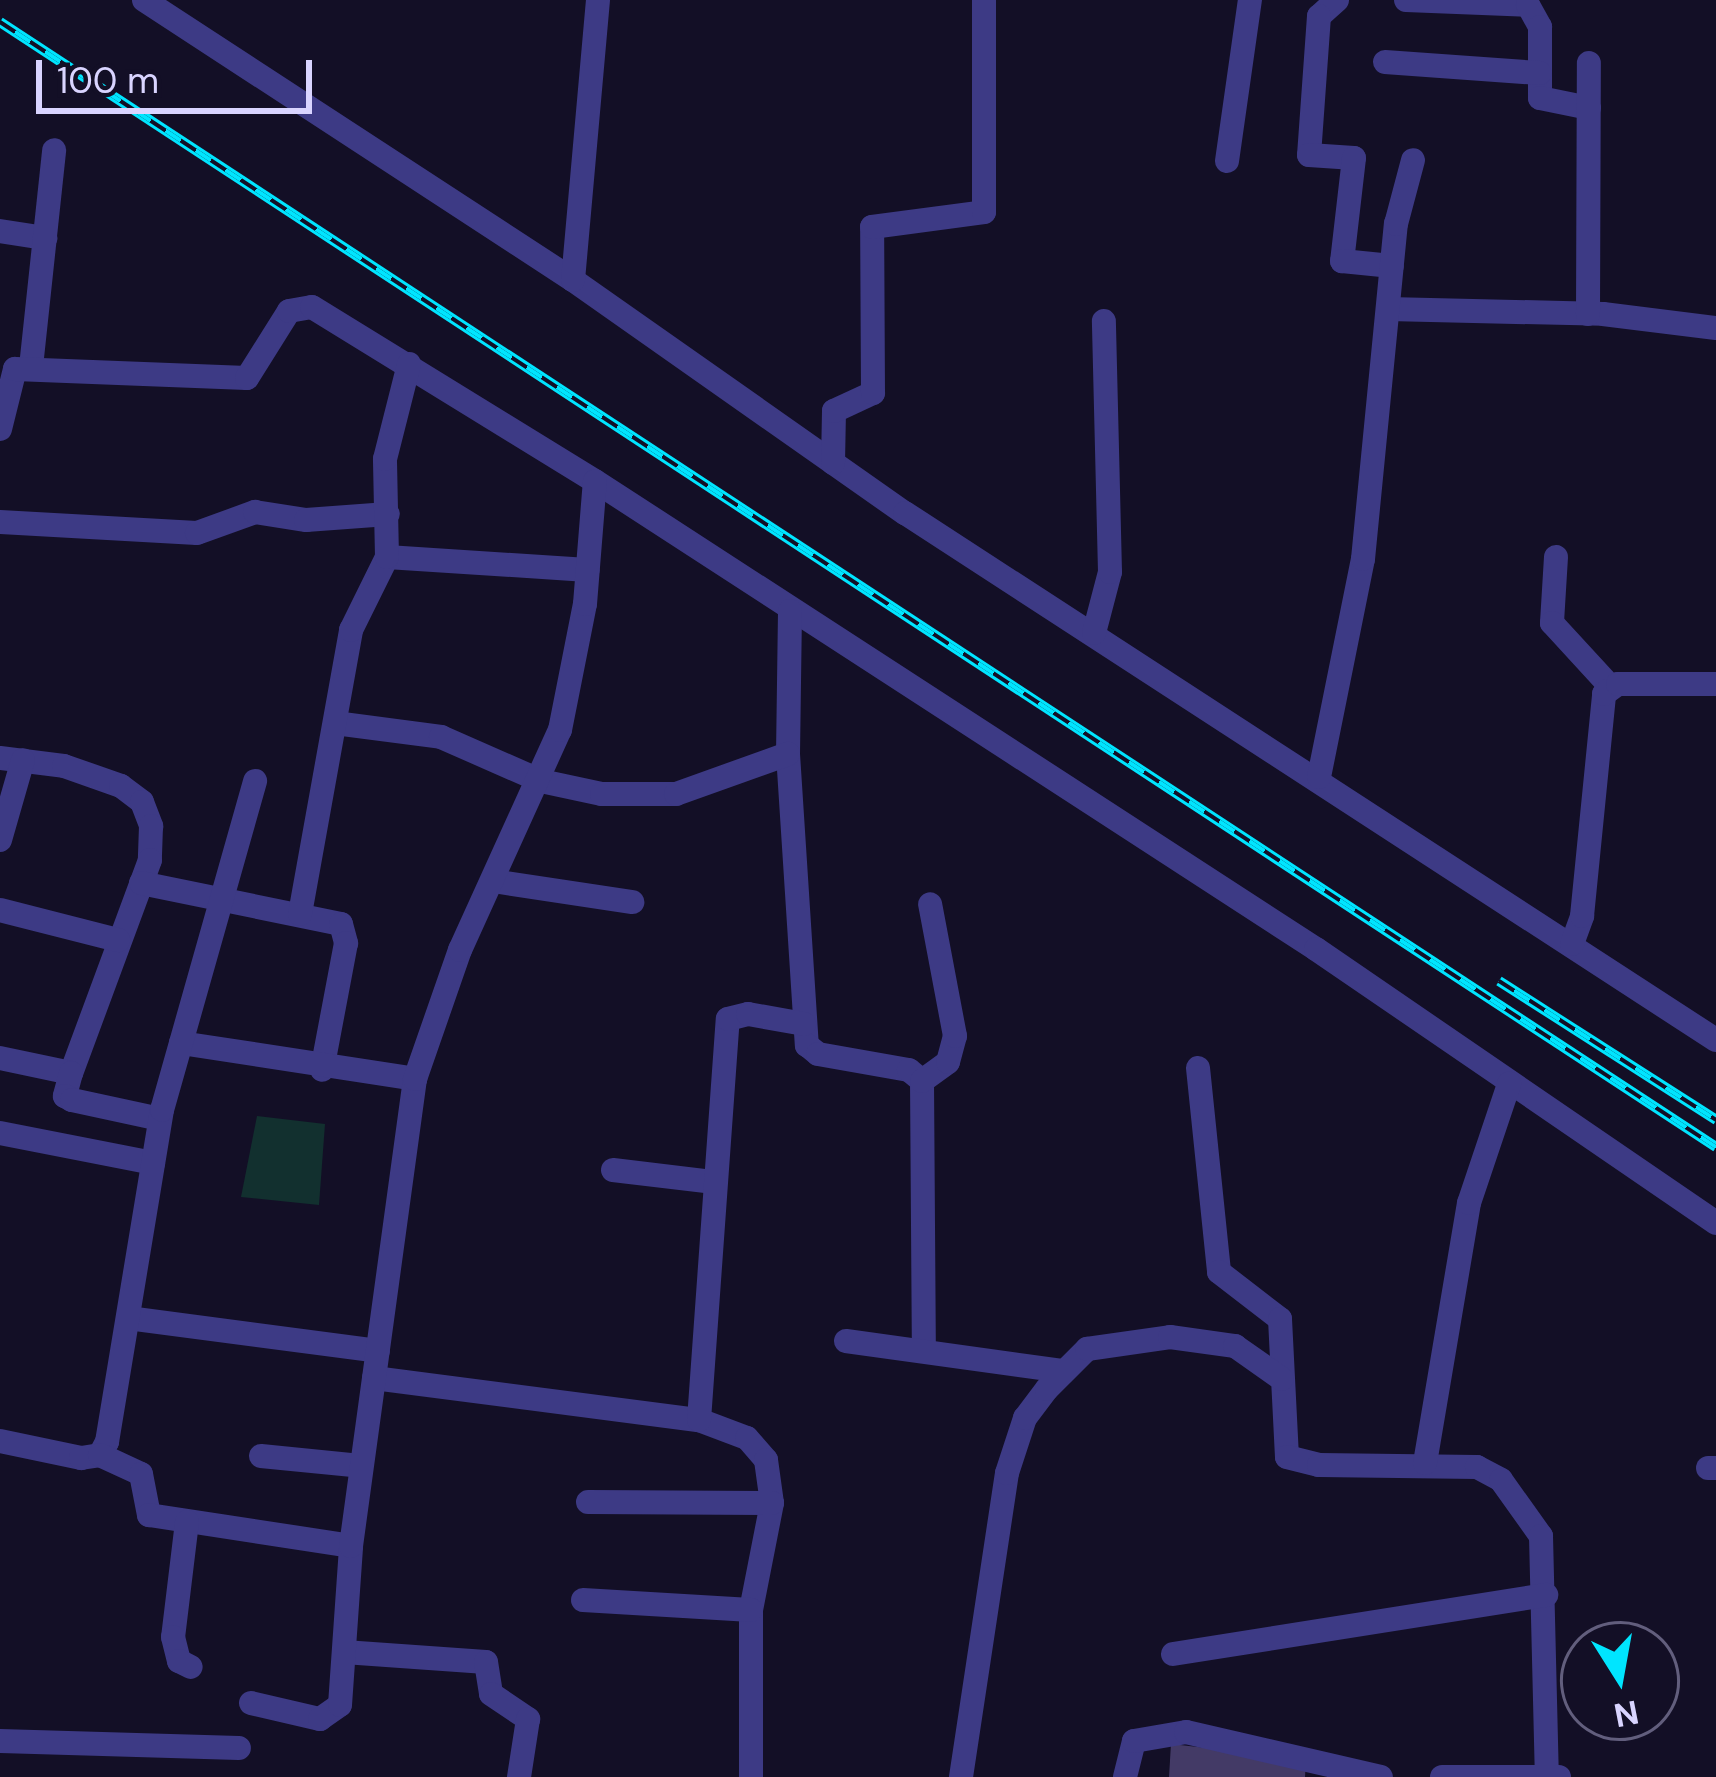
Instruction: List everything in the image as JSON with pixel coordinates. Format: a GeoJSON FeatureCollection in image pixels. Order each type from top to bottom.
{"type":"FeatureCollection","features":[{"type":"Feature","properties":{"kind":"street"},"geometry":{"type":"LineString","coordinates":[[144,0],[572,280],[833,463],[1716,1040]]}},
{"type":"Feature","properties":{"kind":"street"},"geometry":{"type":"LineString","coordinates":[[572,280],[598,0]]}},
{"type":"Feature","properties":{"kind":"street"},"geometry":{"type":"LineString","coordinates":[[833,463],[834,411],[872,393],[872,226],[984,212],[984,0]]}},
{"type":"Feature","properties":{"kind":"street"},"geometry":{"type":"LineString","coordinates":[[1227,160],[1250,0]]}},
{"type":"Feature","properties":{"kind":"street"},"geometry":{"type":"LineString","coordinates":[[1406,0],[1528,4],[1540,26],[1540,74],[1546,104],[1589,107]]}},
{"type":"Feature","properties":{"kind":"street"},"geometry":{"type":"LineString","coordinates":[[1327,2],[1309,155],[1354,158],[1342,261],[1392,266]]}},
{"type":"Feature","properties":{"kind":"street"},"geometry":{"type":"LineString","coordinates":[[1385,62],[1540,74]]}},
{"type":"Feature","properties":{"kind":"street"},"geometry":{"type":"LineString","coordinates":[[1588,314],[1589,63]]}},
{"type":"Feature","properties":{"kind":"street"},"geometry":{"type":"LineString","coordinates":[[31,367],[54,149]]}},
{"type":"Feature","properties":{"kind":"street"},"geometry":{"type":"LineString","coordinates":[[1319,777],[1363,559],[1392,266],[1413,160]]}},
{"type":"Feature","properties":{"kind":"street"},"geometry":{"type":"LineString","coordinates":[[0,231],[45,238]]}},
{"type":"Feature","properties":{"kind":"street"},"geometry":{"type":"LineString","coordinates":[[0,425],[7,379],[31,367],[247,378],[298,306],[409,364],[595,481],[1316,949],[1716,1223]]}},
{"type":"Feature","properties":{"kind":"street"},"geometry":{"type":"LineString","coordinates":[[1388,309],[1588,314],[1716,328]]}},
{"type":"Feature","properties":{"kind":"street"},"geometry":{"type":"LineString","coordinates":[[1094,634],[1110,572],[1105,320]]}},
{"type":"Feature","properties":{"kind":"street"},"geometry":{"type":"LineString","coordinates":[[300,914],[358,608],[387,557],[387,442],[409,364]]}},
{"type":"Feature","properties":{"kind":"street"},"geometry":{"type":"LineString","coordinates":[[250,1703],[303,1718],[335,1715],[351,1546],[416,1079],[493,881],[560,730],[588,570],[595,481]]}},
{"type":"Feature","properties":{"kind":"street"},"geometry":{"type":"LineString","coordinates":[[0,522],[196,533],[255,512],[306,520],[388,514]]}},
{"type":"Feature","properties":{"kind":"street"},"geometry":{"type":"LineString","coordinates":[[387,557],[588,570]]}},
{"type":"Feature","properties":{"kind":"street"},"geometry":{"type":"LineString","coordinates":[[1556,557],[1552,623],[1610,685],[1716,684]]}},
{"type":"Feature","properties":{"kind":"street"},"geometry":{"type":"LineString","coordinates":[[790,611],[788,754],[804,1024],[818,1054],[909,1070],[922,1081],[924,1347]]}},
{"type":"Feature","properties":{"kind":"street"},"geometry":{"type":"LineString","coordinates":[[1572,944],[1582,916],[1610,685]]}},
{"type":"Feature","properties":{"kind":"street"},"geometry":{"type":"LineString","coordinates":[[335,723],[441,737],[541,781],[602,794],[676,794],[788,754]]}},
{"type":"Feature","properties":{"kind":"street"},"geometry":{"type":"LineString","coordinates":[[0,840],[12,759],[97,776],[142,802],[151,826],[141,883],[65,1096],[160,1120]]}},
{"type":"Feature","properties":{"kind":"street"},"geometry":{"type":"LineString","coordinates":[[100,1455],[160,1120],[255,781]]}},
{"type":"Feature","properties":{"kind":"street"},"geometry":{"type":"LineString","coordinates":[[493,881],[632,902]]}},
{"type":"Feature","properties":{"kind":"street"},"geometry":{"type":"LineString","coordinates":[[141,883],[333,920],[345,932],[322,1070]]}},
{"type":"Feature","properties":{"kind":"street"},"geometry":{"type":"LineString","coordinates":[[922,1081],[948,1062],[955,1036],[930,904]]}},
{"type":"Feature","properties":{"kind":"street"},"geometry":{"type":"LineString","coordinates":[[0,910],[118,940]]}},
{"type":"Feature","properties":{"kind":"street"},"geometry":{"type":"LineString","coordinates":[[699,1420],[728,1019],[739,1014],[804,1024]]}},
{"type":"Feature","properties":{"kind":"street"},"geometry":{"type":"LineString","coordinates":[[181,1043],[322,1070],[416,1079]]}},
{"type":"Feature","properties":{"kind":"street"},"geometry":{"type":"LineString","coordinates":[[0,1058],[70,1073]]}},
{"type":"Feature","properties":{"kind":"street"},"geometry":{"type":"LineString","coordinates":[[1198,1068],[1219,1272],[1280,1319],[1283,1444],[1296,1463],[1456,1462],[1501,1480],[1541,1536],[1553,1776],[1442,1777]]}},
{"type":"Feature","properties":{"kind":"street"},"geometry":{"type":"LineString","coordinates":[[1425,1463],[1434,1374],[1469,1203],[1509,1084]]}},
{"type":"Feature","properties":{"kind":"street"},"geometry":{"type":"LineString","coordinates":[[0,1133],[153,1163]]}},
{"type":"Feature","properties":{"kind":"street"},"geometry":{"type":"LineString","coordinates":[[613,1170],[714,1182]]}},
{"type":"Feature","properties":{"kind":"street"},"geometry":{"type":"LineString","coordinates":[[128,1318],[378,1351]]}},
{"type":"Feature","properties":{"kind":"street"},"geometry":{"type":"LineString","coordinates":[[961,1777],[1007,1472],[1024,1418],[1062,1371],[1087,1349],[1108,1344],[1209,1338],[1282,1378]]}},
{"type":"Feature","properties":{"kind":"street"},"geometry":{"type":"LineString","coordinates":[[846,1340],[924,1347],[1062,1371]]}},
{"type":"Feature","properties":{"kind":"street"},"geometry":{"type":"LineString","coordinates":[[374,1378],[699,1420],[747,1438],[766,1460],[772,1503],[751,1610],[751,1777]]}},
{"type":"Feature","properties":{"kind":"street"},"geometry":{"type":"LineString","coordinates":[[0,1441],[100,1455],[141,1474],[149,1515],[351,1546]]}},
{"type":"Feature","properties":{"kind":"street"},"geometry":{"type":"LineString","coordinates":[[261,1456],[362,1466]]}},
{"type":"Feature","properties":{"kind":"street"},"geometry":{"type":"LineString","coordinates":[[588,1502],[772,1503]]}},
{"type":"Feature","properties":{"kind":"street"},"geometry":{"type":"LineString","coordinates":[[187,1522],[173,1636],[179,1661],[190,1667]]}},
{"type":"Feature","properties":{"kind":"street"},"geometry":{"type":"LineString","coordinates":[[1172,1654],[1546,1595]]}},
{"type":"Feature","properties":{"kind":"street"},"geometry":{"type":"LineString","coordinates":[[583,1600],[751,1610]]}},
{"type":"Feature","properties":{"kind":"street"},"geometry":{"type":"LineString","coordinates":[[344,1652],[486,1662],[491,1694],[528,1719],[519,1777]]}},
{"type":"Feature","properties":{"kind":"street"},"geometry":{"type":"LineString","coordinates":[[1126,1777],[1134,1742],[1186,1732],[1381,1777]]}},
{"type":"Feature","properties":{"kind":"street"},"geometry":{"type":"LineString","coordinates":[[0,1741],[239,1748]]}},
{"type":"Feature","properties":{"kind":"green space"},"geometry":{"type":"Polygon","coordinates":[[[257,1116],[325,1124],[319,1205],[241,1197],[257,1116]]]}},
{"type":"Feature","properties":{"kind":"building"},"geometry":{"type":"Polygon","coordinates":[[[1171,1744],[1306,1759],[1305,1777],[1169,1777],[1171,1744]]]}},
{"type":"Feature","properties":{"kind":"railway"},"geometry":{"type":"LineString","coordinates":[[0,22],[1716,1147]]}},
{"type":"Feature","properties":{"kind":"railway"},"geometry":{"type":"LineString","coordinates":[[1499,981],[1716,1120]]}}]}
